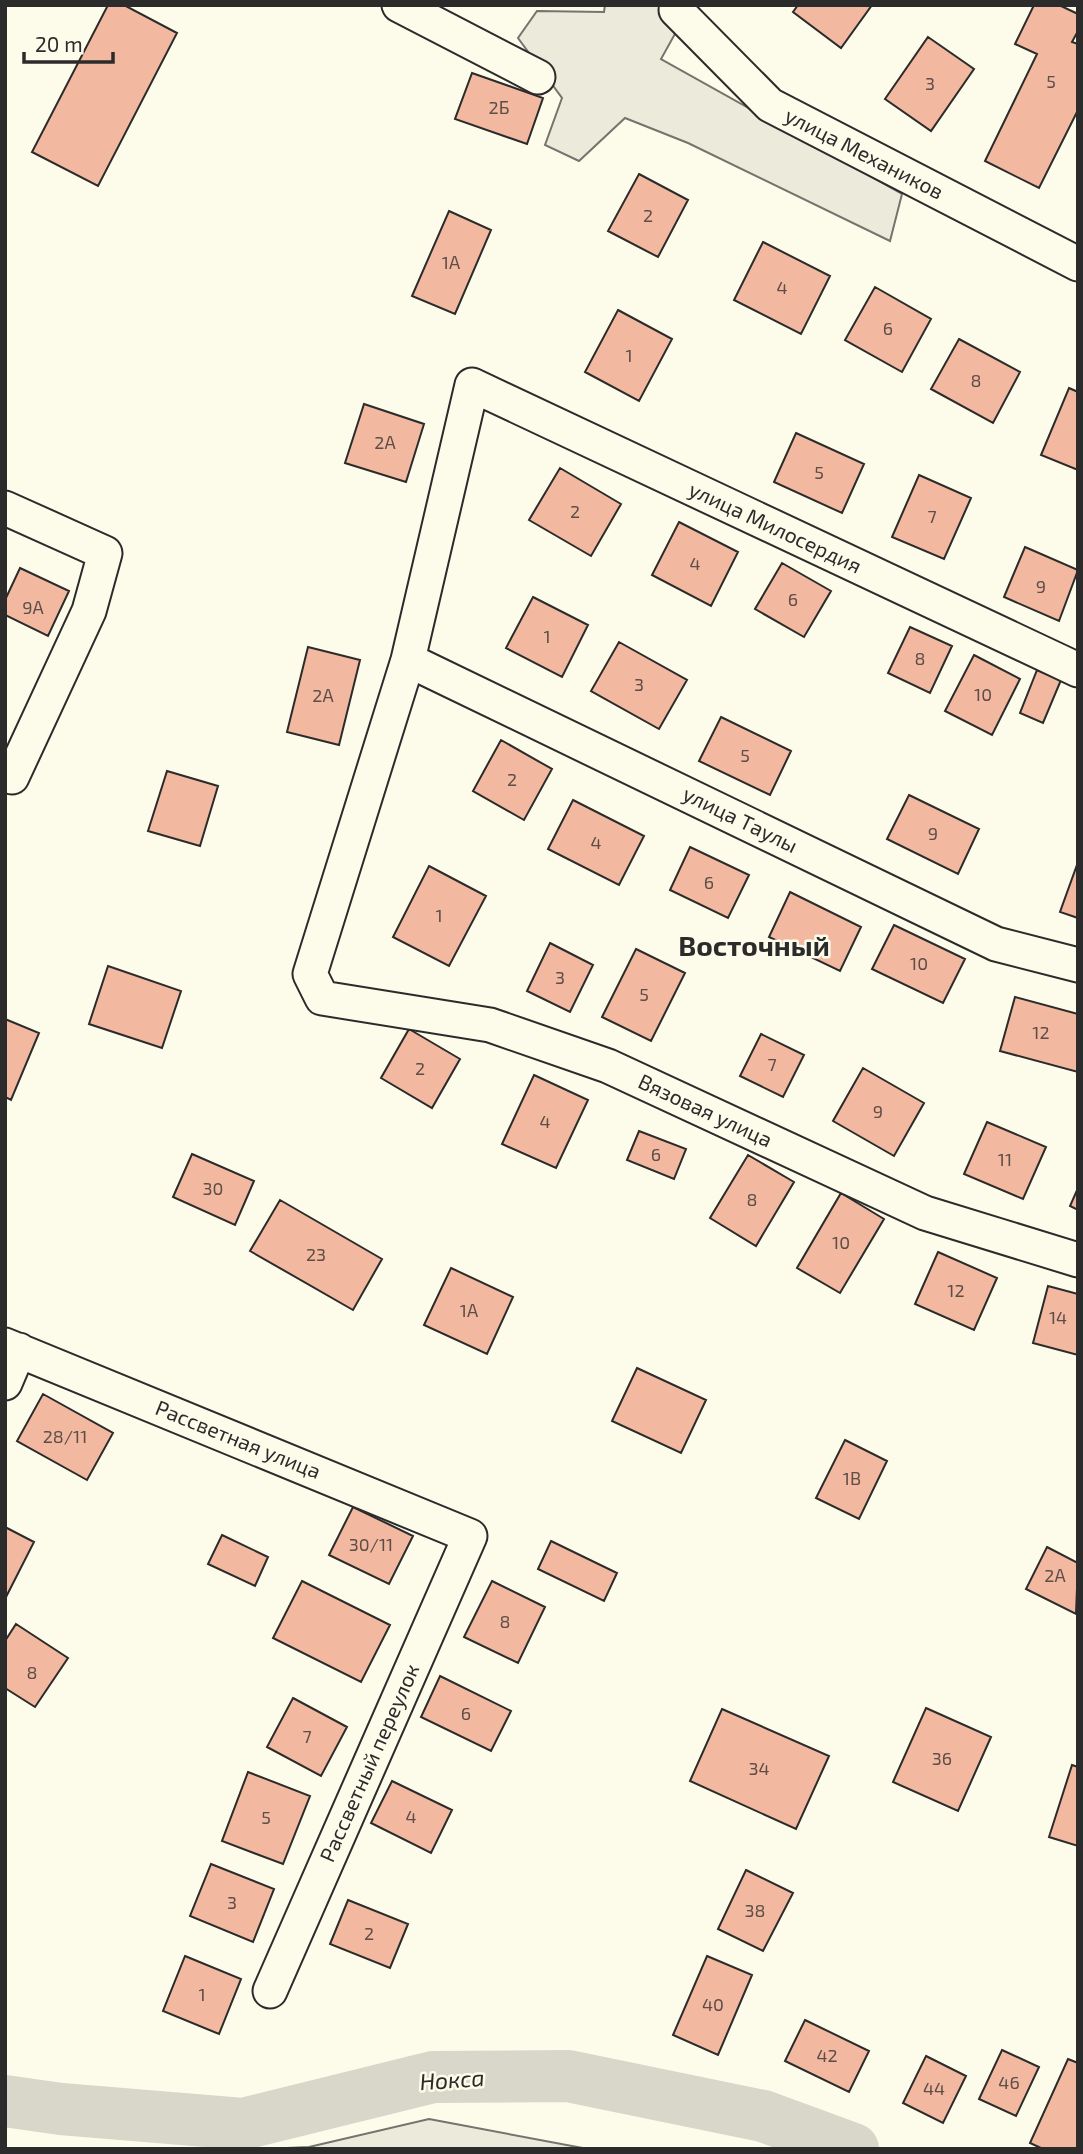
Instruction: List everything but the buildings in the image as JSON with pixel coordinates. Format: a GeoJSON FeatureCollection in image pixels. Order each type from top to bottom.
{"type":"FeatureCollection","features":[{"type":"Feature","properties":{"kind":"street"},"geometry":{"type":"LineString","coordinates":[[399,5],[538,77]]}},
{"type":"Feature","properties":{"kind":"street","name":"улица Механиков"},"geometry":{"type":"LineString","coordinates":[[676,10],[770,105],[1078,264]]}},
{"type":"Feature","properties":{"kind":"street","name":"улица Милосердия"},"geometry":{"type":"LineString","coordinates":[[408,660],[472,385],[1078,670]]}},
{"type":"Feature","properties":{"kind":"street"},"geometry":{"type":"LineString","coordinates":[[5,508],[105,553],[89,611],[12,778],[5,774]]}},
{"type":"Feature","properties":{"kind":"street","name":"улица Таулы"},"geometry":{"type":"LineString","coordinates":[[408,660],[996,944],[1078,965]]}},
{"type":"Feature","properties":{"kind":"street","name":"Вязовая улица"},"geometry":{"type":"LineString","coordinates":[[408,660],[310,974],[322,998],[490,1025],[608,1066],[925,1213],[1078,1260]]}},
{"type":"Feature","properties":{"kind":"street"},"geometry":{"type":"LineString","coordinates":[[5,1383],[12,1348]]}},
{"type":"Feature","properties":{"kind":"street","name":"Рассветная улица"},"geometry":{"type":"LineString","coordinates":[[12,1348],[470,1536]]}},
{"type":"Feature","properties":{"kind":"street","name":"Рассветный переулок"},"geometry":{"type":"LineString","coordinates":[[270,1990],[470,1536]]}},
{"type":"Feature","properties":{"kind":"shaded area"},"geometry":{"type":"Polygon","coordinates":[[[605,5],[691,5],[661,59],[902,194],[890,241],[688,143],[625,118],[579,161],[545,145],[562,98],[518,38],[537,11],[604,12],[605,5]]]}},
{"type":"Feature","properties":{"kind":"shaded area"},"geometry":{"type":"Polygon","coordinates":[[[429,2119],[588,2149],[264,2149],[309,2147],[429,2119]]]}},
{"type":"Feature","properties":{"kind":"waterway","name":"Нокса"},"geometry":{"type":"LineString","coordinates":[[5,2101],[61,2109],[243,2124],[433,2077],[568,2076],[763,2116],[853,2149]]}},
{"type":"Feature","properties":{"kind":"district","name":"Восточный"},"geometry":{"type":"Point","coordinates":[754,946]}}]}
